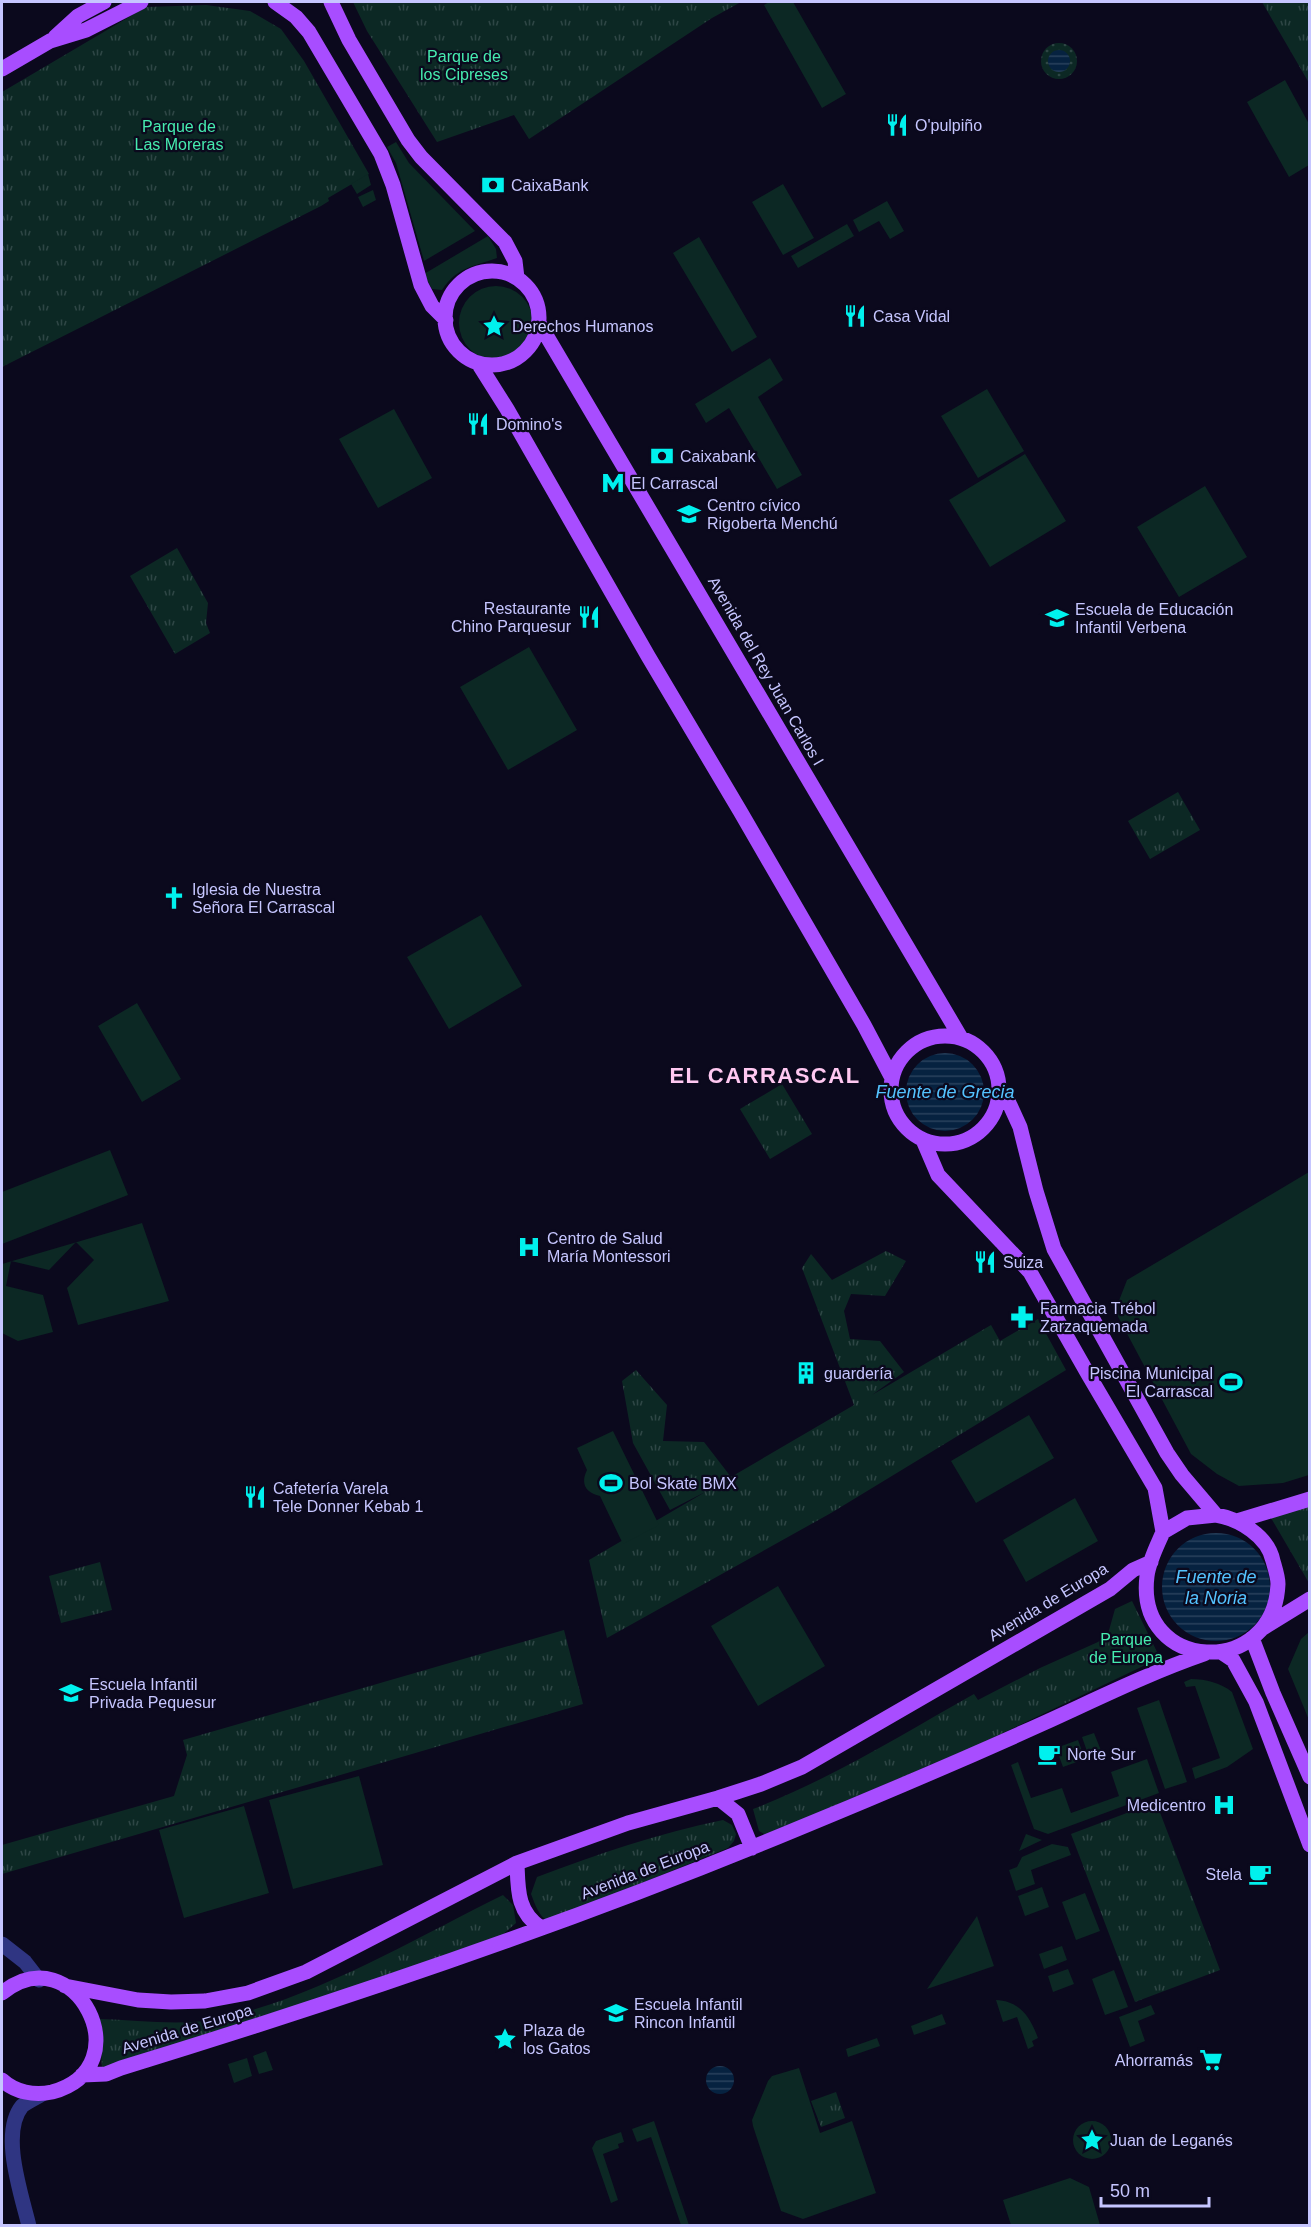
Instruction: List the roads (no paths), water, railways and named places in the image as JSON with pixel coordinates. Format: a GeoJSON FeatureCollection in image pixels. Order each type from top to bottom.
{"type":"FeatureCollection","features":[{"type":"Feature","properties":{"kind":"main road"},"geometry":{"type":"LineString","coordinates":[[2,69],[50,41],[78,16],[104,2]]}},
{"type":"Feature","properties":{"kind":"main road"},"geometry":{"type":"LineString","coordinates":[[50,41],[86,30],[141,2]]}},
{"type":"Feature","properties":{"kind":"main road"},"geometry":{"type":"LineString","coordinates":[[275,2],[296,17],[309,32],[374,138],[391,179],[421,285],[432,306],[446,320]]}},
{"type":"Feature","properties":{"kind":"main road"},"geometry":{"type":"LineString","coordinates":[[331,2],[349,40],[408,140],[431,167],[505,242],[515,261],[517,278]]}},
{"type":"Feature","properties":{"kind":"main road"},"geometry":{"type":"LineString","coordinates":[[489,271],[517,278],[524,283],[535,298],[538,307],[539,323],[532,342],[518,357],[506,363],[492,365],[478,363],[467,358],[450,338],[446,320],[447,306],[453,293],[469,278],[489,271]]}},
{"type":"Feature","properties":{"kind":"main road","name":"Avenida del Rey Juan Carlos I"},"geometry":{"type":"LineString","coordinates":[[539,323],[961,1038]]}},
{"type":"Feature","properties":{"kind":"main road"},"geometry":{"type":"LineString","coordinates":[[478,363],[507,409],[648,656],[864,1025],[892,1078]]}},
{"type":"Feature","properties":{"kind":"main road"},"geometry":{"type":"LineString","coordinates":[[999,1089],[995,1110],[983,1128],[965,1140],[944,1144],[923,1140],[898,1120],[891,1092],[892,1078],[899,1062],[910,1048],[926,1039],[944,1035],[961,1038],[980,1048],[993,1064],[999,1089],[1014,1111],[1020,1127],[1054,1249],[1167,1453],[1215,1515]]}},
{"type":"Feature","properties":{"kind":"main road"},"geometry":{"type":"LineString","coordinates":[[923,1140],[938,1175],[1030,1272],[1155,1488],[1163,1533],[1148,1570],[1146,1591],[1149,1606],[1163,1632],[1181,1647],[1204,1654],[1221,1652],[1238,1647],[1310,1599]]}},
{"type":"Feature","properties":{"kind":"main road"},"geometry":{"type":"LineString","coordinates":[[1236,1521],[1310,1499]]}},
{"type":"Feature","properties":{"kind":"main road"},"geometry":{"type":"LineString","coordinates":[[1163,1533],[1187,1518],[1215,1515],[1236,1521],[1258,1535],[1272,1557],[1278,1582],[1274,1608],[1257,1634],[1273,1693],[1310,1777]]}},
{"type":"Feature","properties":{"kind":"main road","name":"Avenida de Europa"},"geometry":{"type":"LineString","coordinates":[[39,1980],[138,2000],[194,2002],[248,1993],[306,1972],[517,1863],[616,1826],[718,1798],[776,1778],[816,1760],[1110,1589],[1133,1570],[1151,1562]]}},
{"type":"Feature","properties":{"kind":"main road"},"geometry":{"type":"LineString","coordinates":[[1221,1652],[1233,1660],[1256,1701],[1310,1845]]}},
{"type":"Feature","properties":{"kind":"main road","name":"Avenida de Europa"},"geometry":{"type":"LineString","coordinates":[[82,2075],[106,2074],[260,2026],[651,1888],[923,1777],[1152,1674],[1204,1654]]}},
{"type":"Feature","properties":{"kind":"main road"},"geometry":{"type":"LineString","coordinates":[[718,1798],[738,1814],[752,1848]]}},
{"type":"Feature","properties":{"kind":"main road"},"geometry":{"type":"LineString","coordinates":[[517,1863],[520,1905],[528,1917],[541,1928]]}},
{"type":"Feature","properties":{"kind":"main road"},"geometry":{"type":"LineString","coordinates":[[2,1994],[17,1984],[39,1980]]}},
{"type":"Feature","properties":{"kind":"main road"},"geometry":{"type":"LineString","coordinates":[[2,2080],[7,2085],[24,2092],[42,2094],[64,2089],[82,2075],[94,2052],[96,2039],[94,2024],[84,2002],[65,1986]]}},
{"type":"Feature","properties":{"kind":"street"},"geometry":{"type":"LineString","coordinates":[[2,1944],[26,1962],[39,1980]]}},
{"type":"Feature","properties":{"kind":"street"},"geometry":{"type":"LineString","coordinates":[[2,2160],[5,2140],[16,2114],[23,2105],[42,2094]]}},
{"type":"Feature","properties":{"kind":"street"},"geometry":{"type":"LineString","coordinates":[[5,2140],[29,2226]]}},
{"type":"Feature","properties":{"kind":"water"},"geometry":{"type":"Polygon","coordinates":[[[1059,50],[1069,57],[1070,61],[1063,71],[1059,72],[1049,65],[1048,61],[1055,51],[1059,50]]]}},
{"type":"Feature","properties":{"kind":"water","name":"Fuente de Grecia"},"geometry":{"type":"Polygon","coordinates":[[[945,1053],[960,1056],[972,1065],[981,1077],[984,1092],[981,1107],[972,1119],[960,1128],[945,1131],[930,1128],[918,1119],[909,1107],[906,1092],[909,1077],[918,1065],[930,1056],[945,1053]]]}},
{"type":"Feature","properties":{"kind":"water","name":"Fuente de la Noria"},"geometry":{"type":"Polygon","coordinates":[[[1216,1533],[1237,1537],[1254,1549],[1266,1566],[1270,1587],[1266,1608],[1254,1625],[1237,1637],[1216,1641],[1195,1637],[1178,1625],[1166,1608],[1162,1587],[1166,1566],[1178,1549],[1195,1537],[1216,1533]]]}},
{"type":"Feature","properties":{"kind":"water"},"geometry":{"type":"Polygon","coordinates":[[[720,2066],[730,2070],[734,2080],[730,2090],[720,2094],[710,2090],[706,2080],[710,2070],[720,2066]]]}},
{"type":"Feature","properties":{"kind":"place","name":"O'pulpiño"},"geometry":{"type":"Point","coordinates":[897,125]}},
{"type":"Feature","properties":{"kind":"place","name":"CaixaBank"},"geometry":{"type":"Point","coordinates":[493,185]}},
{"type":"Feature","properties":{"kind":"place","name":"Casa Vidal"},"geometry":{"type":"Point","coordinates":[855,316]}},
{"type":"Feature","properties":{"kind":"place","name":"Derechos Humanos"},"geometry":{"type":"Point","coordinates":[494,326]}},
{"type":"Feature","properties":{"kind":"place","name":"Domino's"},"geometry":{"type":"Point","coordinates":[478,424]}},
{"type":"Feature","properties":{"kind":"place","name":"Caixabank"},"geometry":{"type":"Point","coordinates":[662,456]}},
{"type":"Feature","properties":{"kind":"place","name":"El Carrascal"},"geometry":{"type":"Point","coordinates":[613,483]}},
{"type":"Feature","properties":{"kind":"place","name":"Centro cívico Rigoberta Menchú"},"geometry":{"type":"Point","coordinates":[689,514]}},
{"type":"Feature","properties":{"kind":"place","name":"Restaurante Chino Parquesur"},"geometry":{"type":"Point","coordinates":[589,617]}},
{"type":"Feature","properties":{"kind":"place","name":"Escuela de Educación Infantil Verbena"},"geometry":{"type":"Point","coordinates":[1057,618]}},
{"type":"Feature","properties":{"kind":"place","name":"Iglesia de Nuestra Señora El Carrascal"},"geometry":{"type":"Point","coordinates":[174,898]}},
{"type":"Feature","properties":{"kind":"place","name":"Centro de Salud María Montessori"},"geometry":{"type":"Point","coordinates":[529,1247]}},
{"type":"Feature","properties":{"kind":"place","name":"Suiza"},"geometry":{"type":"Point","coordinates":[985,1262]}},
{"type":"Feature","properties":{"kind":"place","name":"Farmacia Trébol Zarzaquemada"},"geometry":{"type":"Point","coordinates":[1022,1317]}},
{"type":"Feature","properties":{"kind":"place","name":"guardería"},"geometry":{"type":"Point","coordinates":[806,1373]}},
{"type":"Feature","properties":{"kind":"place","name":"Piscina Municipal El Carrascal"},"geometry":{"type":"Point","coordinates":[1231,1382]}},
{"type":"Feature","properties":{"kind":"place","name":"Bol Skate BMX"},"geometry":{"type":"Point","coordinates":[611,1483]}},
{"type":"Feature","properties":{"kind":"place","name":"Cafetería Varela Tele Donner Kebab 1"},"geometry":{"type":"Point","coordinates":[255,1497]}},
{"type":"Feature","properties":{"kind":"place","name":"Escuela Infantil Privada Pequesur"},"geometry":{"type":"Point","coordinates":[71,1693]}},
{"type":"Feature","properties":{"kind":"place","name":"Norte Sur"},"geometry":{"type":"Point","coordinates":[1049,1754]}},
{"type":"Feature","properties":{"kind":"place","name":"Medicentro"},"geometry":{"type":"Point","coordinates":[1224,1805]}},
{"type":"Feature","properties":{"kind":"place","name":"Stela"},"geometry":{"type":"Point","coordinates":[1260,1874]}},
{"type":"Feature","properties":{"kind":"place","name":"Escuela Infantil Rincon Infantil"},"geometry":{"type":"Point","coordinates":[616,2013]}},
{"type":"Feature","properties":{"kind":"place","name":"Plaza de los Gatos"},"geometry":{"type":"Point","coordinates":[505,2039]}},
{"type":"Feature","properties":{"kind":"place","name":"Ahorramás"},"geometry":{"type":"Point","coordinates":[1211,2060]}},
{"type":"Feature","properties":{"kind":"place","name":"Juan de Leganés"},"geometry":{"type":"Point","coordinates":[1092,2140]}},
{"type":"Feature","properties":{"kind":"district","name":"EL CARRASCAL"},"geometry":{"type":"Point","coordinates":[765,1075]}},
{"type":"Feature","properties":{"kind":"park label","name":"Parque de los Cipreses"},"geometry":{"type":"Point","coordinates":[464,65]}},
{"type":"Feature","properties":{"kind":"park label","name":"Parque de Las Moreras"},"geometry":{"type":"Point","coordinates":[179,135]}},
{"type":"Feature","properties":{"kind":"park label","name":"Parque de Europa"},"geometry":{"type":"Point","coordinates":[1126,1648]}}]}
